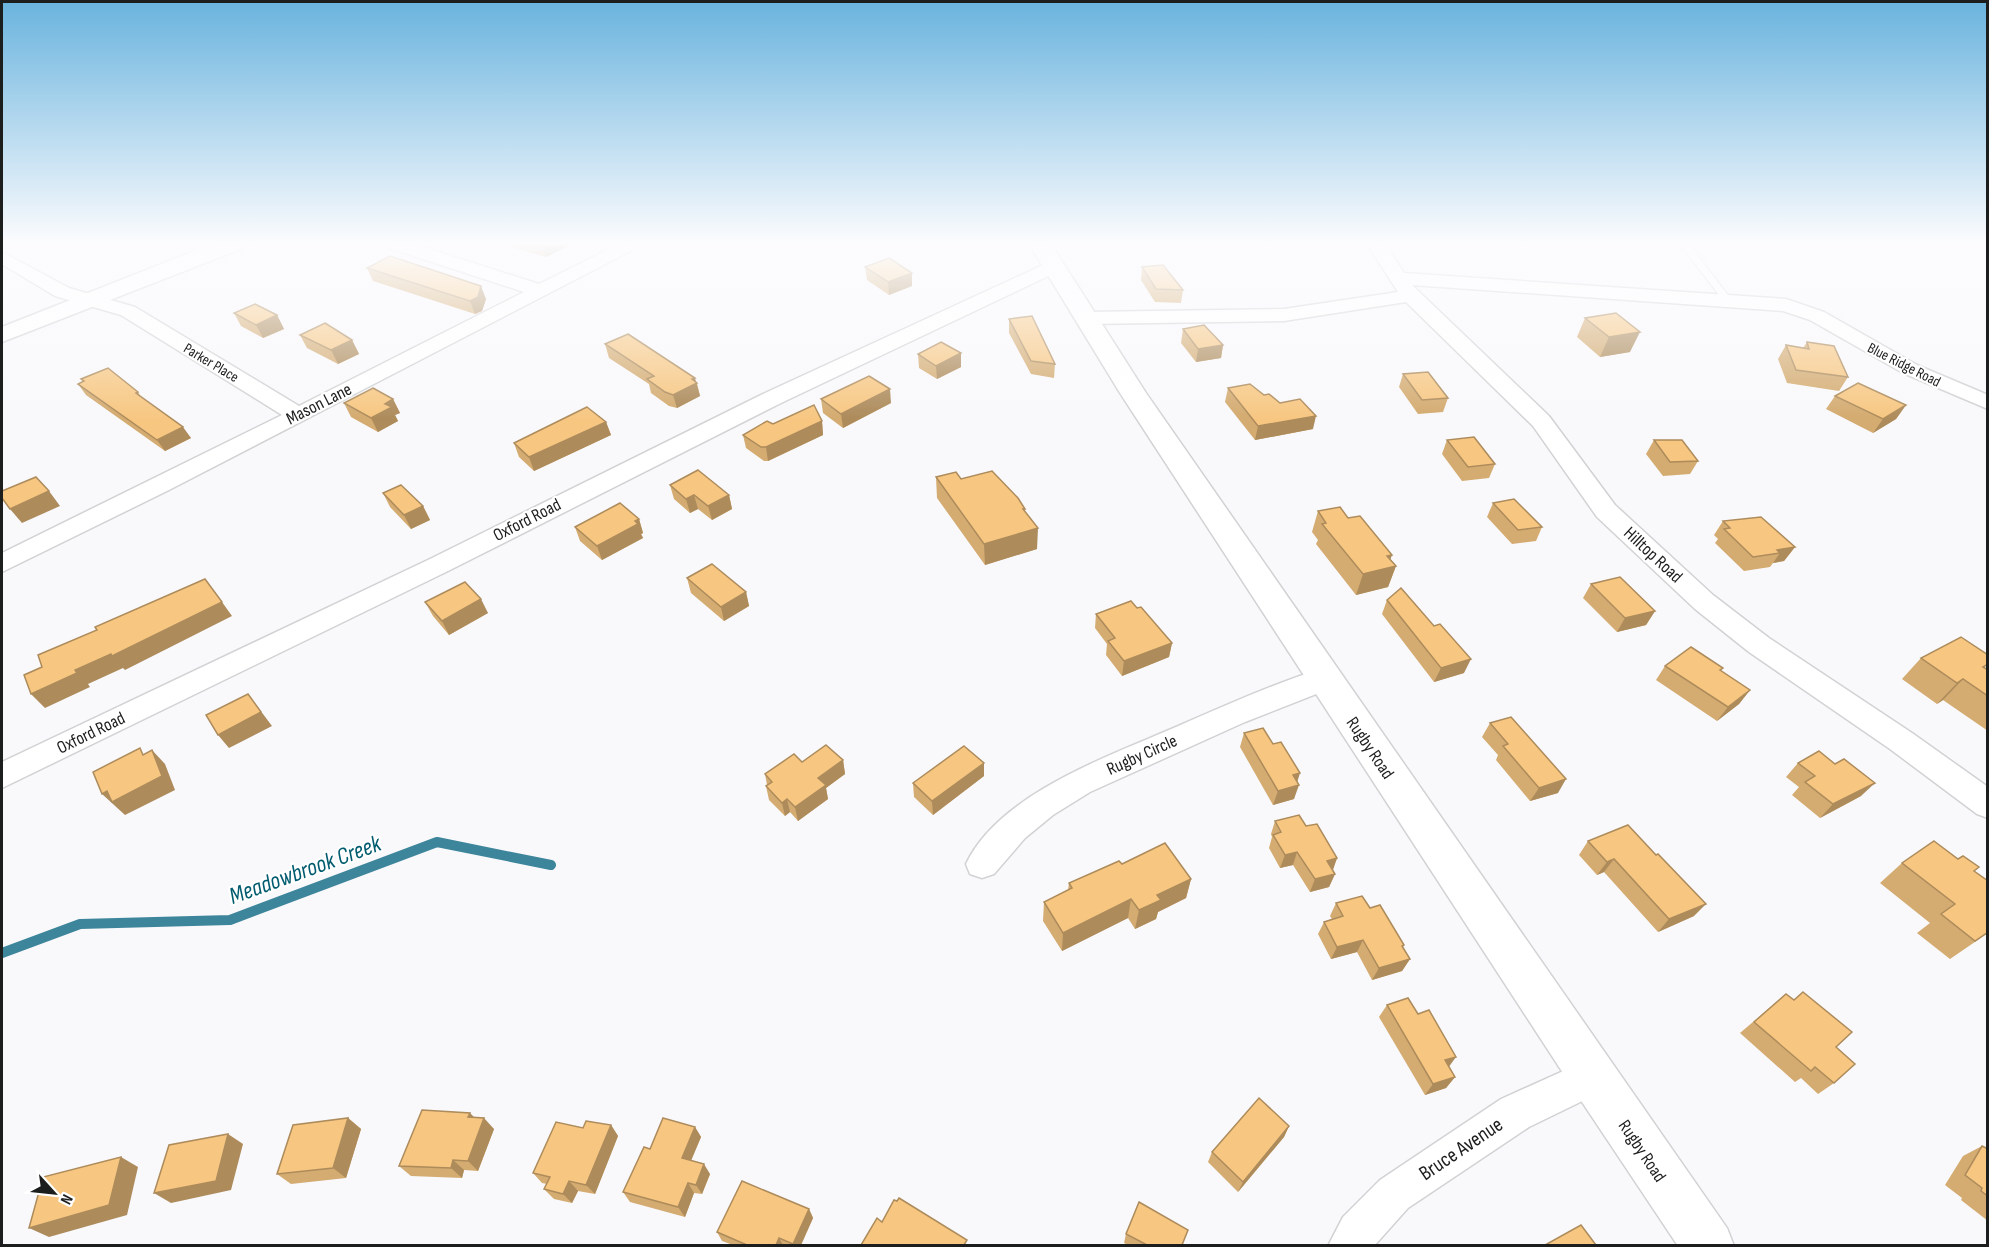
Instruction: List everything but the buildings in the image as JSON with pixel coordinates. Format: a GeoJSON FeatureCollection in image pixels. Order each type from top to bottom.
{"type":"FeatureCollection","features":[{"type":"Feature","properties":{"kind":"street"},"geometry":{"type":"LineString","coordinates":[[2,335],[84,302]]}},
{"type":"Feature","properties":{"kind":"street","name":"Parker Place"},"geometry":{"type":"LineString","coordinates":[[98,302],[128,311],[298,415]]}},
{"type":"Feature","properties":{"kind":"street","name":"Mason Lane"},"geometry":{"type":"LineString","coordinates":[[2,563],[298,415],[515,302]]}},
{"type":"Feature","properties":{"kind":"street","name":"Oxford Road"},"geometry":{"type":"LineString","coordinates":[[2,776],[439,566],[773,398],[957,302]]}},
{"type":"Feature","properties":{"kind":"street","name":"Rugby Road"},"geometry":{"type":"LineString","coordinates":[[1076,302],[1133,393],[1324,679],[1708,1245]]}},
{"type":"Feature","properties":{"kind":"street","name":"Blue Ridge Road"},"geometry":{"type":"LineString","coordinates":[[1086,318],[1284,315],[1338,302]]}},
{"type":"Feature","properties":{"kind":"street","name":"Hilltop Road"},"geometry":{"type":"LineString","coordinates":[[1419,302],[1541,421],[1606,511],[1704,602],[1759,645],[1901,741],[1988,805]]}},
{"type":"Feature","properties":{"kind":"street","name":"Blue Ridge Road"},"geometry":{"type":"LineString","coordinates":[[1753,302],[1770,303],[1802,310],[1910,369],[1988,403]]}},
{"type":"Feature","properties":{"kind":"street","name":"Rugby Circle"},"geometry":{"type":"LineString","coordinates":[[982,864],[1014,828],[1042,806],[1079,783],[1235,714],[1324,679]]}},
{"type":"Feature","properties":{"kind":"street","name":"Bruce Avenue"},"geometry":{"type":"LineString","coordinates":[[1349,1245],[1358,1232],[1394,1194],[1515,1113],[1592,1077]]}},
{"type":"Feature","properties":{"kind":"waterway","name":"Meadowbrook Creek"},"geometry":{"type":"LineString","coordinates":[[2,953],[80,924],[230,920],[437,842],[551,865]]}}]}
